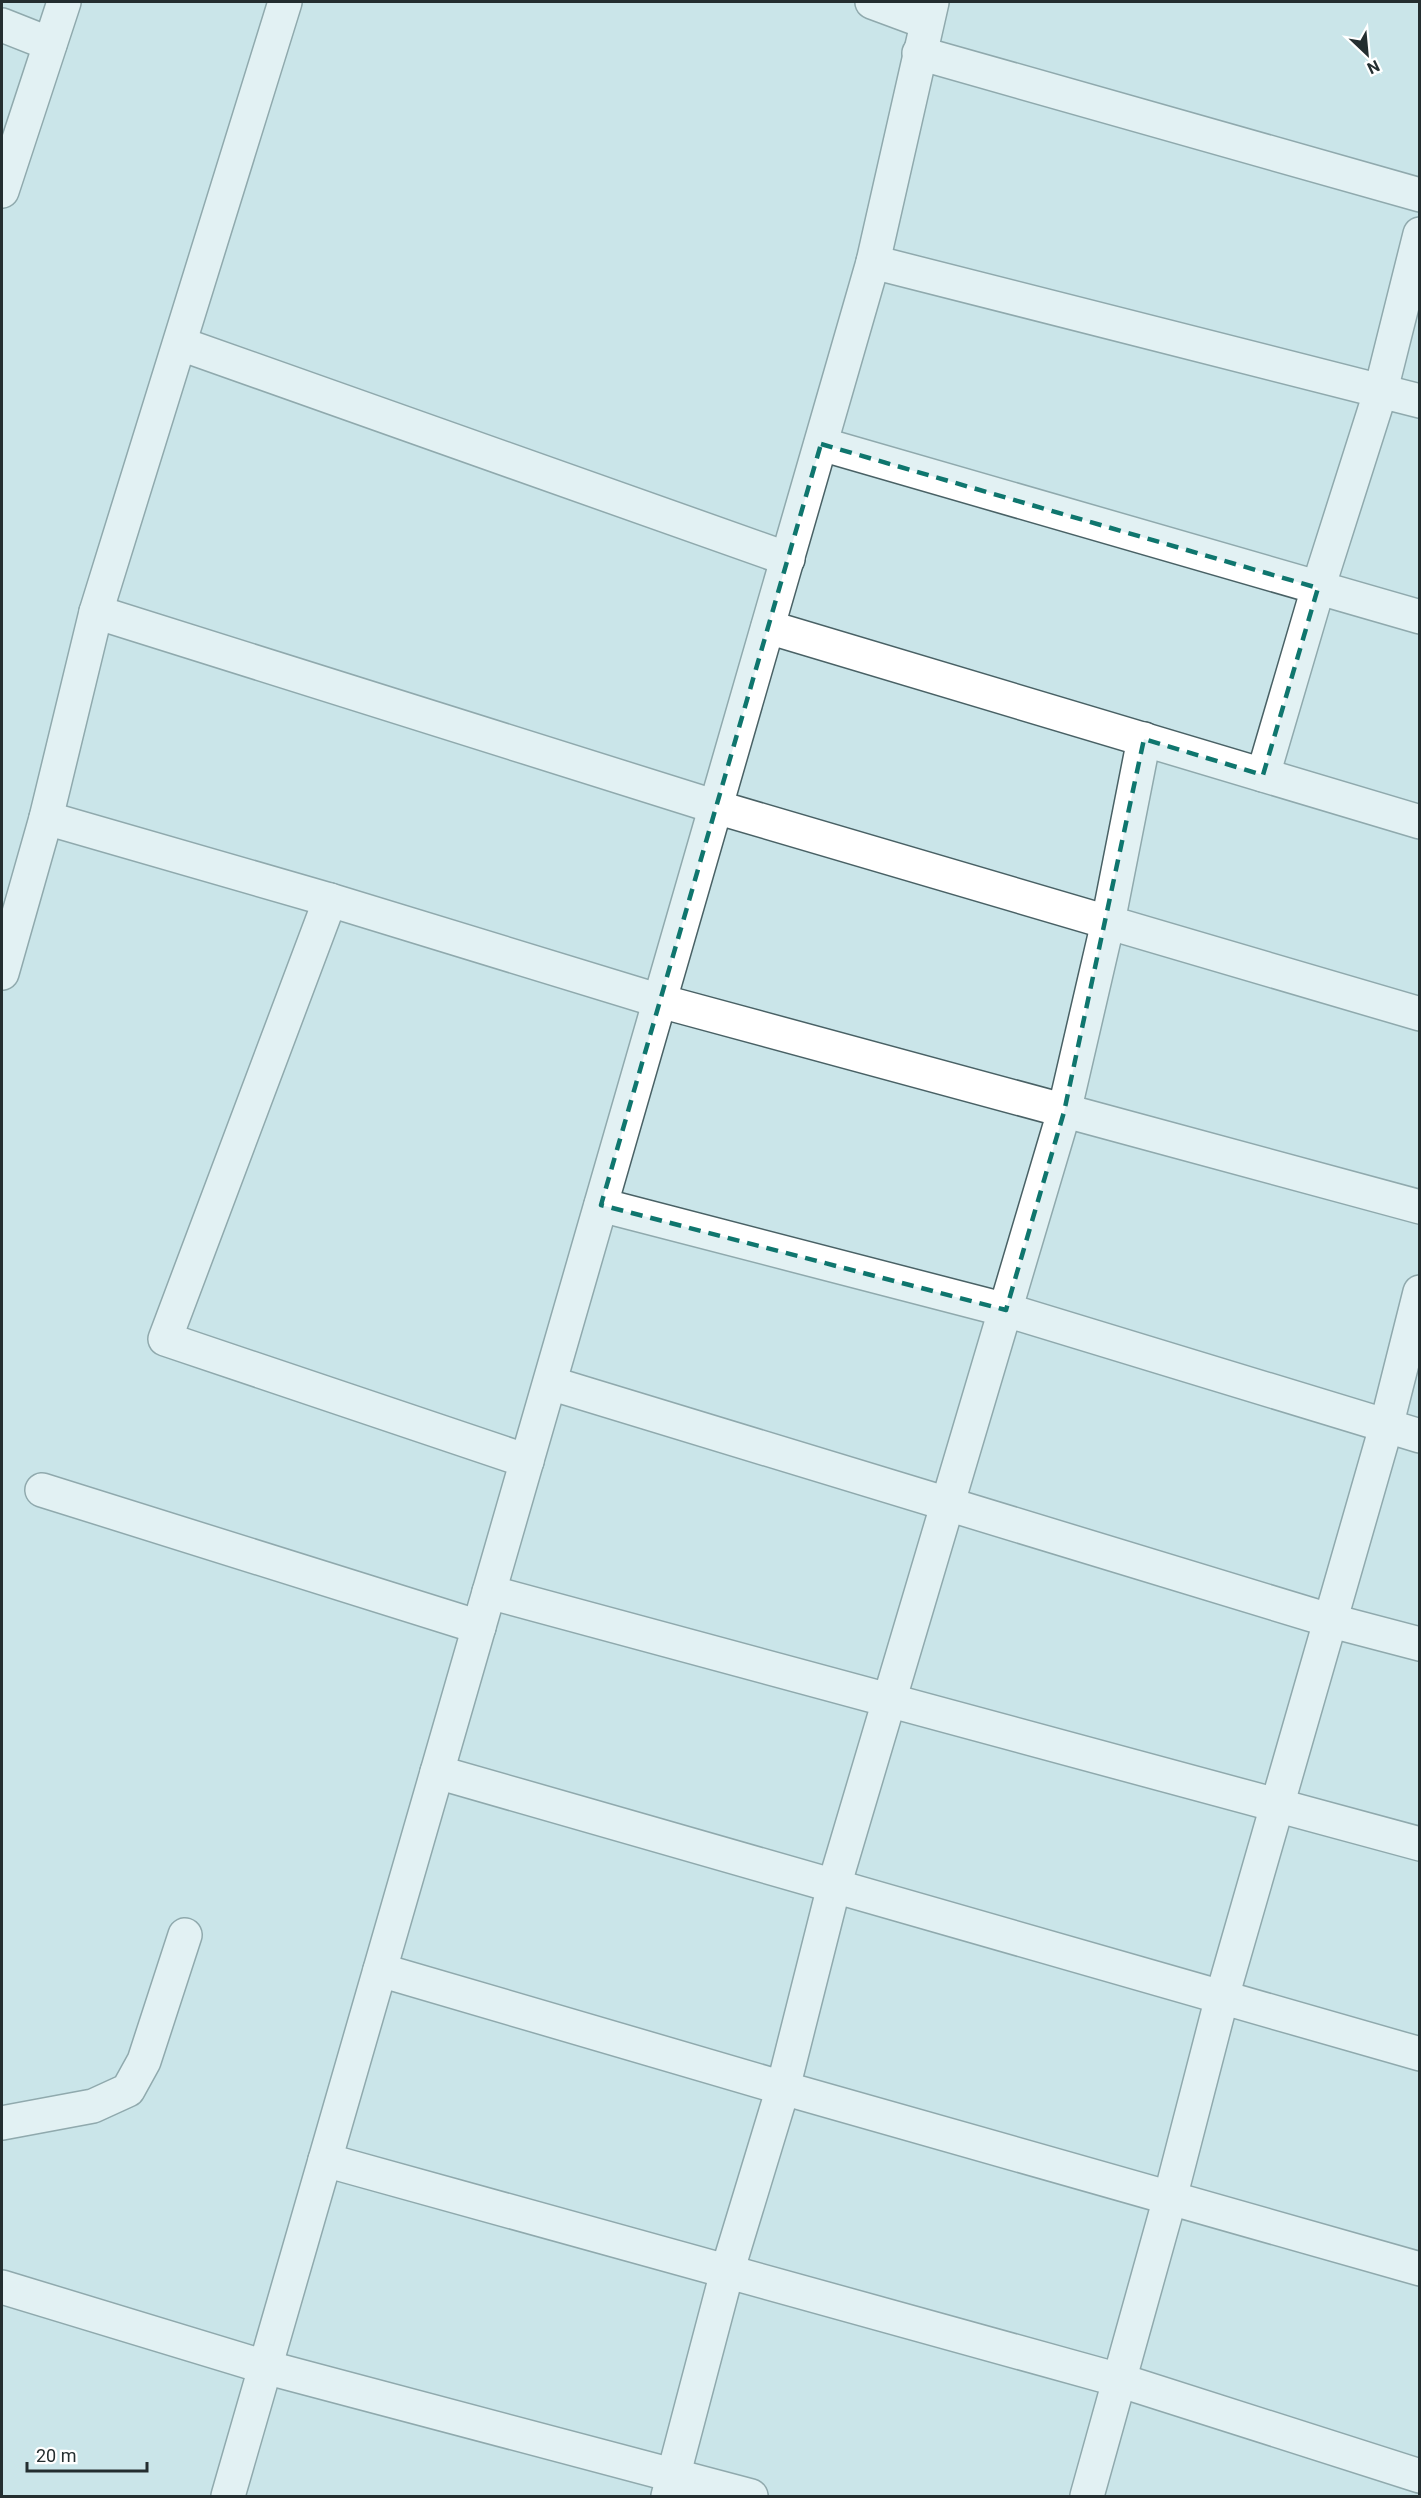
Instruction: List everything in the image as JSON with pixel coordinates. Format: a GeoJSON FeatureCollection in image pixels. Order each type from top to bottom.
{"type":"FeatureCollection","features":[{"type":"Feature","properties":{"kind":"street"},"geometry":{"type":"LineString","coordinates":[[2,191],[64,2]]}},
{"type":"Feature","properties":{"kind":"street"},"geometry":{"type":"LineString","coordinates":[[2,973],[46,818],[96,612],[181,344],[285,2]]}},
{"type":"Feature","properties":{"kind":"street"},"geometry":{"type":"LineString","coordinates":[[872,2],[926,25],[1419,195]]}},
{"type":"Feature","properties":{"kind":"street"},"geometry":{"type":"LineString","coordinates":[[2,25],[50,44]]}},
{"type":"Feature","properties":{"kind":"street"},"geometry":{"type":"LineString","coordinates":[[228,2496],[873,262],[926,25]]}},
{"type":"Feature","properties":{"kind":"street"},"geometry":{"type":"LineString","coordinates":[[1263,775],[1318,588],[1381,390],[1419,234]]}},
{"type":"Feature","properties":{"kind":"street"},"geometry":{"type":"LineString","coordinates":[[873,262],[1419,401]]}},
{"type":"Feature","properties":{"kind":"street"},"geometry":{"type":"LineString","coordinates":[[181,344],[788,559]]}},
{"type":"Feature","properties":{"kind":"street"},"geometry":{"type":"LineString","coordinates":[[821,444],[1419,617]]}},
{"type":"Feature","properties":{"kind":"street"},"geometry":{"type":"LineString","coordinates":[[96,612],[716,807],[1419,1014]]}},
{"type":"Feature","properties":{"kind":"street"},"geometry":{"type":"LineString","coordinates":[[768,627],[1419,822]]}},
{"type":"Feature","properties":{"kind":"street"},"geometry":{"type":"LineString","coordinates":[[671,2486],[727,2272],[783,2088],[834,1886],[946,1502],[1006,1310],[1064,1112],[1108,922],[1144,739]]}},
{"type":"Feature","properties":{"kind":"street"},"geometry":{"type":"LineString","coordinates":[[46,818],[330,900],[660,1002],[1419,1207]]}},
{"type":"Feature","properties":{"kind":"street"},"geometry":{"type":"LineString","coordinates":[[330,900],[165,1339],[527,1461]]}},
{"type":"Feature","properties":{"kind":"street"},"geometry":{"type":"LineString","coordinates":[[601,1205],[1006,1310],[1419,1436]]}},
{"type":"Feature","properties":{"kind":"street"},"geometry":{"type":"LineString","coordinates":[[1087,2496],[1170,2198],[1222,1997],[1386,1427],[1419,1292]]}},
{"type":"Feature","properties":{"kind":"street"},"geometry":{"type":"LineString","coordinates":[[550,1383],[1332,1621],[1419,1644]]}},
{"type":"Feature","properties":{"kind":"street"},"geometry":{"type":"LineString","coordinates":[[42,1490],[479,1627]]}},
{"type":"Feature","properties":{"kind":"street"},"geometry":{"type":"LineString","coordinates":[[489,1592],[1419,1844]]}},
{"type":"Feature","properties":{"kind":"street"},"geometry":{"type":"LineString","coordinates":[[437,1772],[1419,2054]]}},
{"type":"Feature","properties":{"kind":"street"},"geometry":{"type":"LineString","coordinates":[[2,2122],[93,2106],[128,2090],[144,2061],[186,1935]]}},
{"type":"Feature","properties":{"kind":"street"},"geometry":{"type":"LineString","coordinates":[[380,1970],[783,2088],[1419,2269]]}},
{"type":"Feature","properties":{"kind":"street"},"geometry":{"type":"LineString","coordinates":[[325,2160],[1119,2380],[1419,2475]]}},
{"type":"Feature","properties":{"kind":"street"},"geometry":{"type":"LineString","coordinates":[[2,2287],[671,2486],[751,2496]]}},
{"type":"Feature","properties":{"kind":"highlighted area"},"geometry":{"type":"Polygon","coordinates":[[[821,444],[1318,588],[1263,775],[1144,739],[1064,1112],[1006,1310],[601,1205],[821,444]]]}}]}
